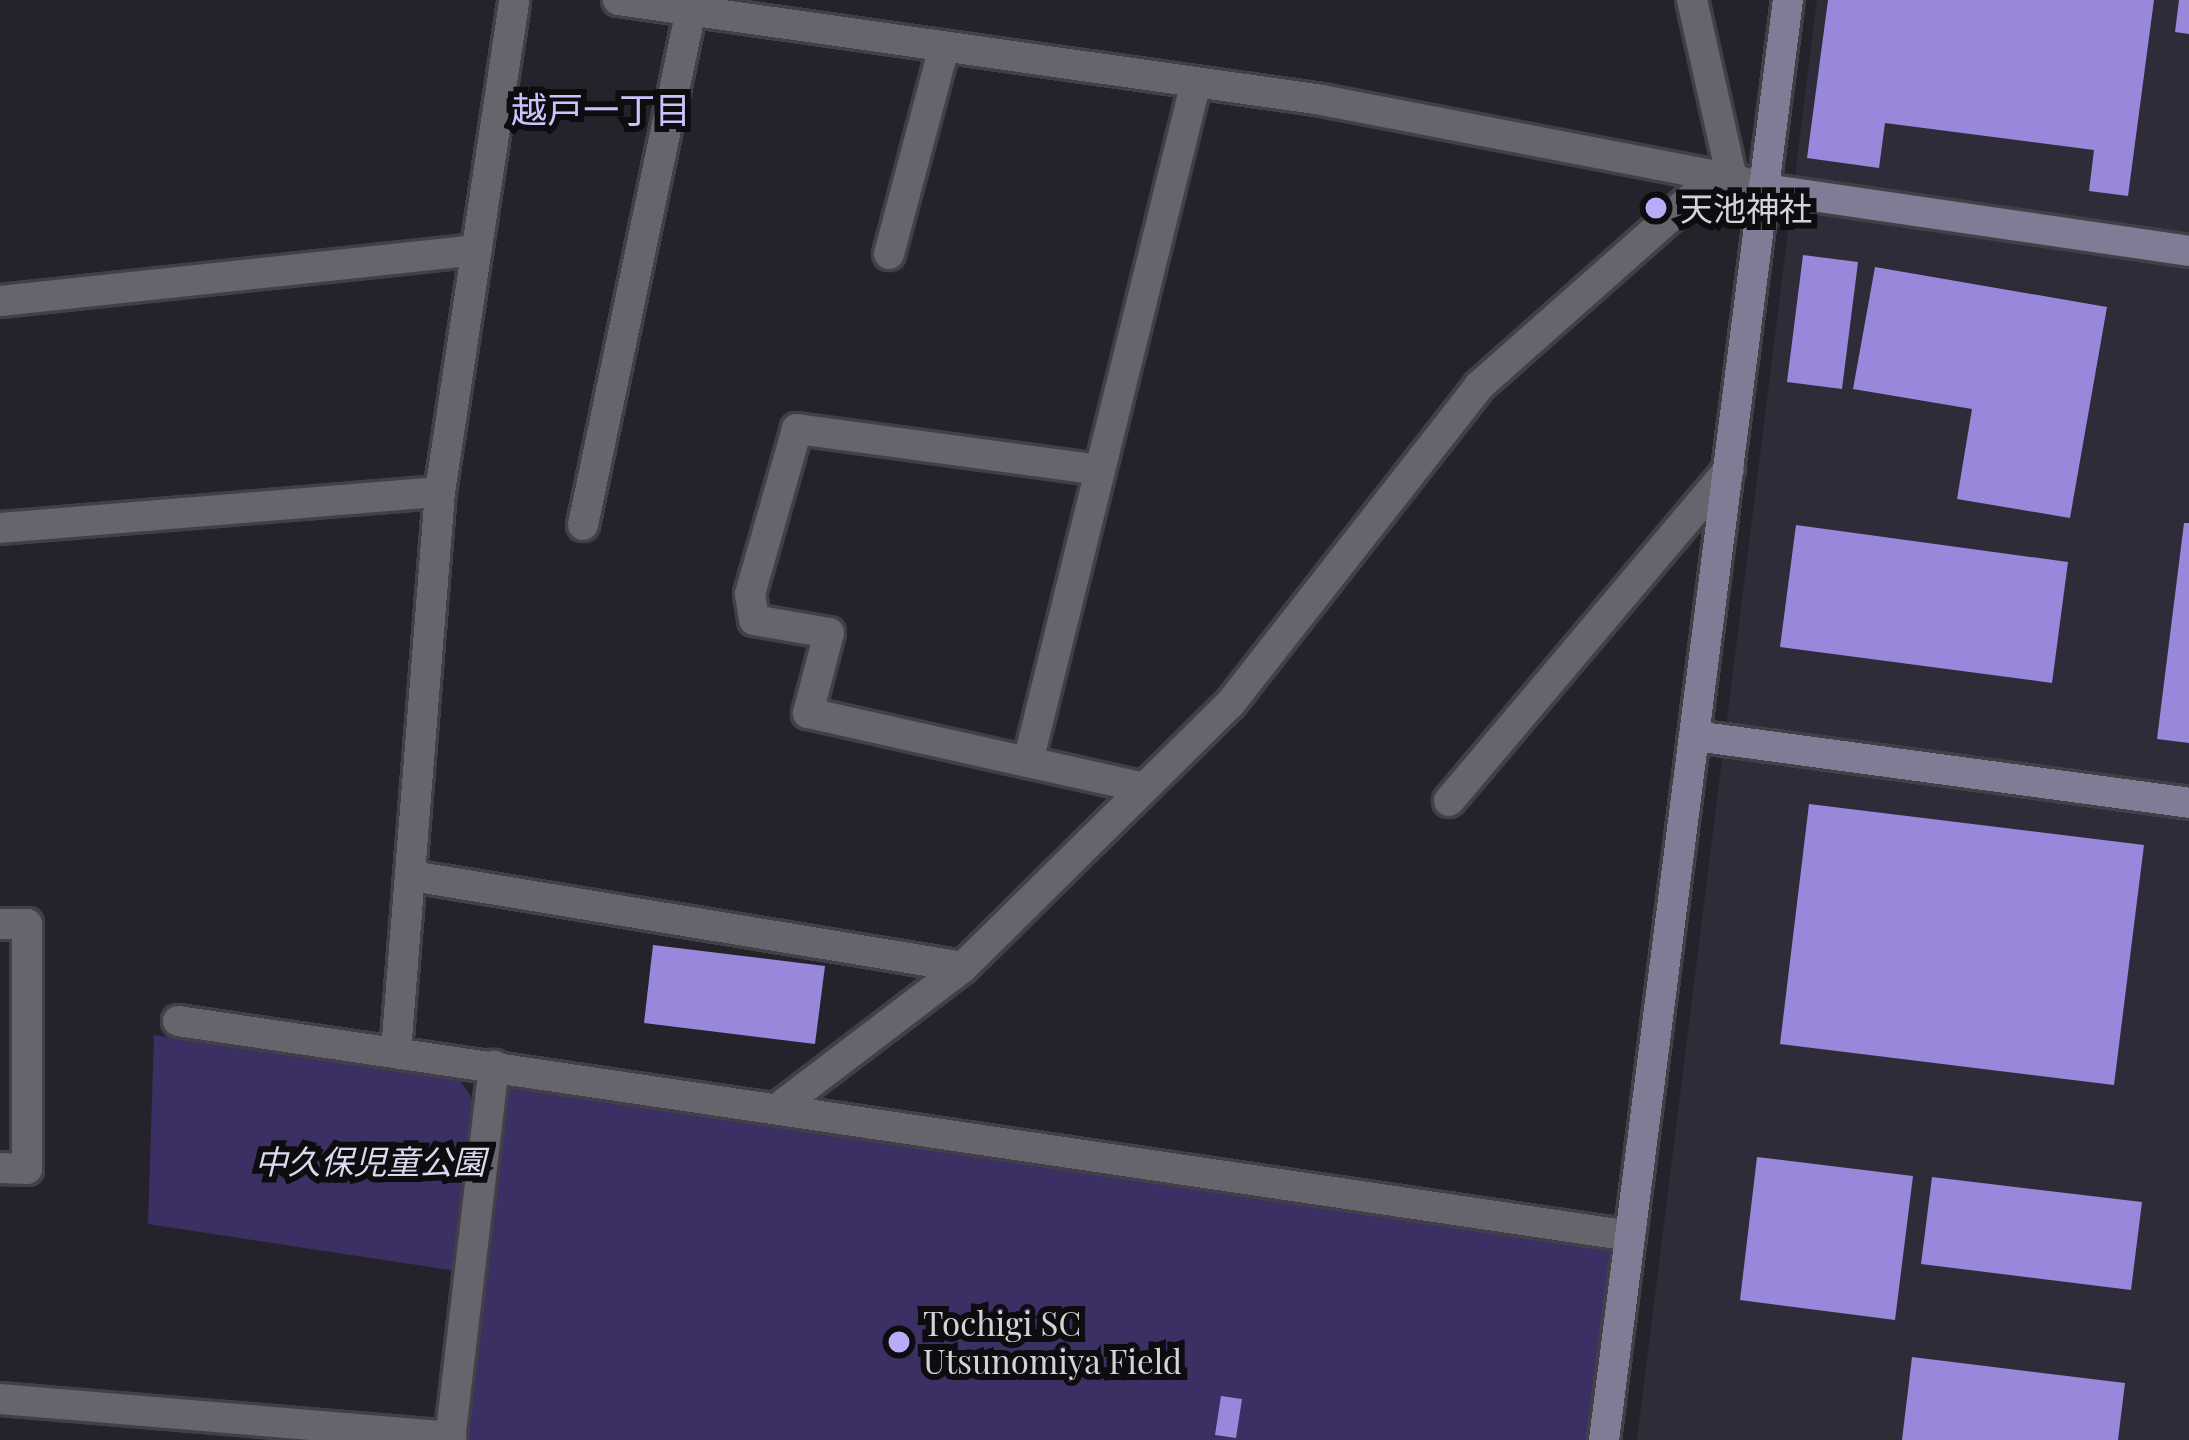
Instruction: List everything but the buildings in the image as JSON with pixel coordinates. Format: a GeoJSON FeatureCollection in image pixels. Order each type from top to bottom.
{"type":"FeatureCollection","features":[{"type":"Feature","properties":{"kind":"street"},"geometry":{"type":"LineString","coordinates":[[395,1052],[440,492],[514,0]]}},
{"type":"Feature","properties":{"kind":"street"},"geometry":{"type":"LineString","coordinates":[[618,0],[1196,82],[1725,177],[1765,189],[2189,251]]}},
{"type":"Feature","properties":{"kind":"street"},"geometry":{"type":"LineString","coordinates":[[1692,0],[1725,177]]}},
{"type":"Feature","properties":{"kind":"street"},"geometry":{"type":"LineString","coordinates":[[1604,1440],[1788,0]]}},
{"type":"Feature","properties":{"kind":"street"},"geometry":{"type":"LineString","coordinates":[[583,525],[691,10]]}},
{"type":"Feature","properties":{"kind":"street"},"geometry":{"type":"LineString","coordinates":[[889,254],[944,46]]}},
{"type":"Feature","properties":{"kind":"street"},"geometry":{"type":"LineString","coordinates":[[1028,762],[1196,82]]}},
{"type":"Feature","properties":{"kind":"street"},"geometry":{"type":"LineString","coordinates":[[778,1108],[963,967],[1230,704],[1479,386],[1725,177]]}},
{"type":"Feature","properties":{"kind":"street"},"geometry":{"type":"LineString","coordinates":[[0,301],[476,250]]}},
{"type":"Feature","properties":{"kind":"street"},"geometry":{"type":"LineString","coordinates":[[1100,470],[797,429],[750,594],[754,620],[829,633],[808,713],[1144,788]]}},
{"type":"Feature","properties":{"kind":"street"},"geometry":{"type":"LineString","coordinates":[[1449,801],[1729,470]]}},
{"type":"Feature","properties":{"kind":"street"},"geometry":{"type":"LineString","coordinates":[[0,528],[440,492]]}},
{"type":"Feature","properties":{"kind":"street"},"geometry":{"type":"LineString","coordinates":[[1694,736],[2189,803]]}},
{"type":"Feature","properties":{"kind":"street"},"geometry":{"type":"LineString","coordinates":[[412,876],[963,967]]}},
{"type":"Feature","properties":{"kind":"street"},"geometry":{"type":"LineString","coordinates":[[0,924],[27,924],[27,1169],[0,1168]]}},
{"type":"Feature","properties":{"kind":"street"},"geometry":{"type":"LineString","coordinates":[[178,1021],[1630,1236]]}},
{"type":"Feature","properties":{"kind":"street"},"geometry":{"type":"LineString","coordinates":[[0,1399],[451,1439],[494,1066]]}},
{"type":"Feature","properties":{"kind":"shaded area"},"geometry":{"type":"Polygon","coordinates":[[[1817,0],[2189,0],[2189,1440],[1637,1440],[1817,0]]]}},
{"type":"Feature","properties":{"kind":"green space","name":"中久保児童公園"},"geometry":{"type":"Polygon","coordinates":[[[154,1035],[459,1079],[482,1113],[463,1272],[148,1224],[154,1035]]]}},
{"type":"Feature","properties":{"kind":"green space"},"geometry":{"type":"Polygon","coordinates":[[[507,1086],[1612,1247],[1588,1440],[459,1440],[507,1086]]]}},
{"type":"Feature","properties":{"kind":"place","name":"天池神社"},"geometry":{"type":"Point","coordinates":[1656,208]}},
{"type":"Feature","properties":{"kind":"place","name":"Tochigi SC Utsunomiya Field"},"geometry":{"type":"Point","coordinates":[899,1342]}},
{"type":"Feature","properties":{"kind":"district","name":"越戸一丁目"},"geometry":{"type":"Point","coordinates":[601,109]}}]}
